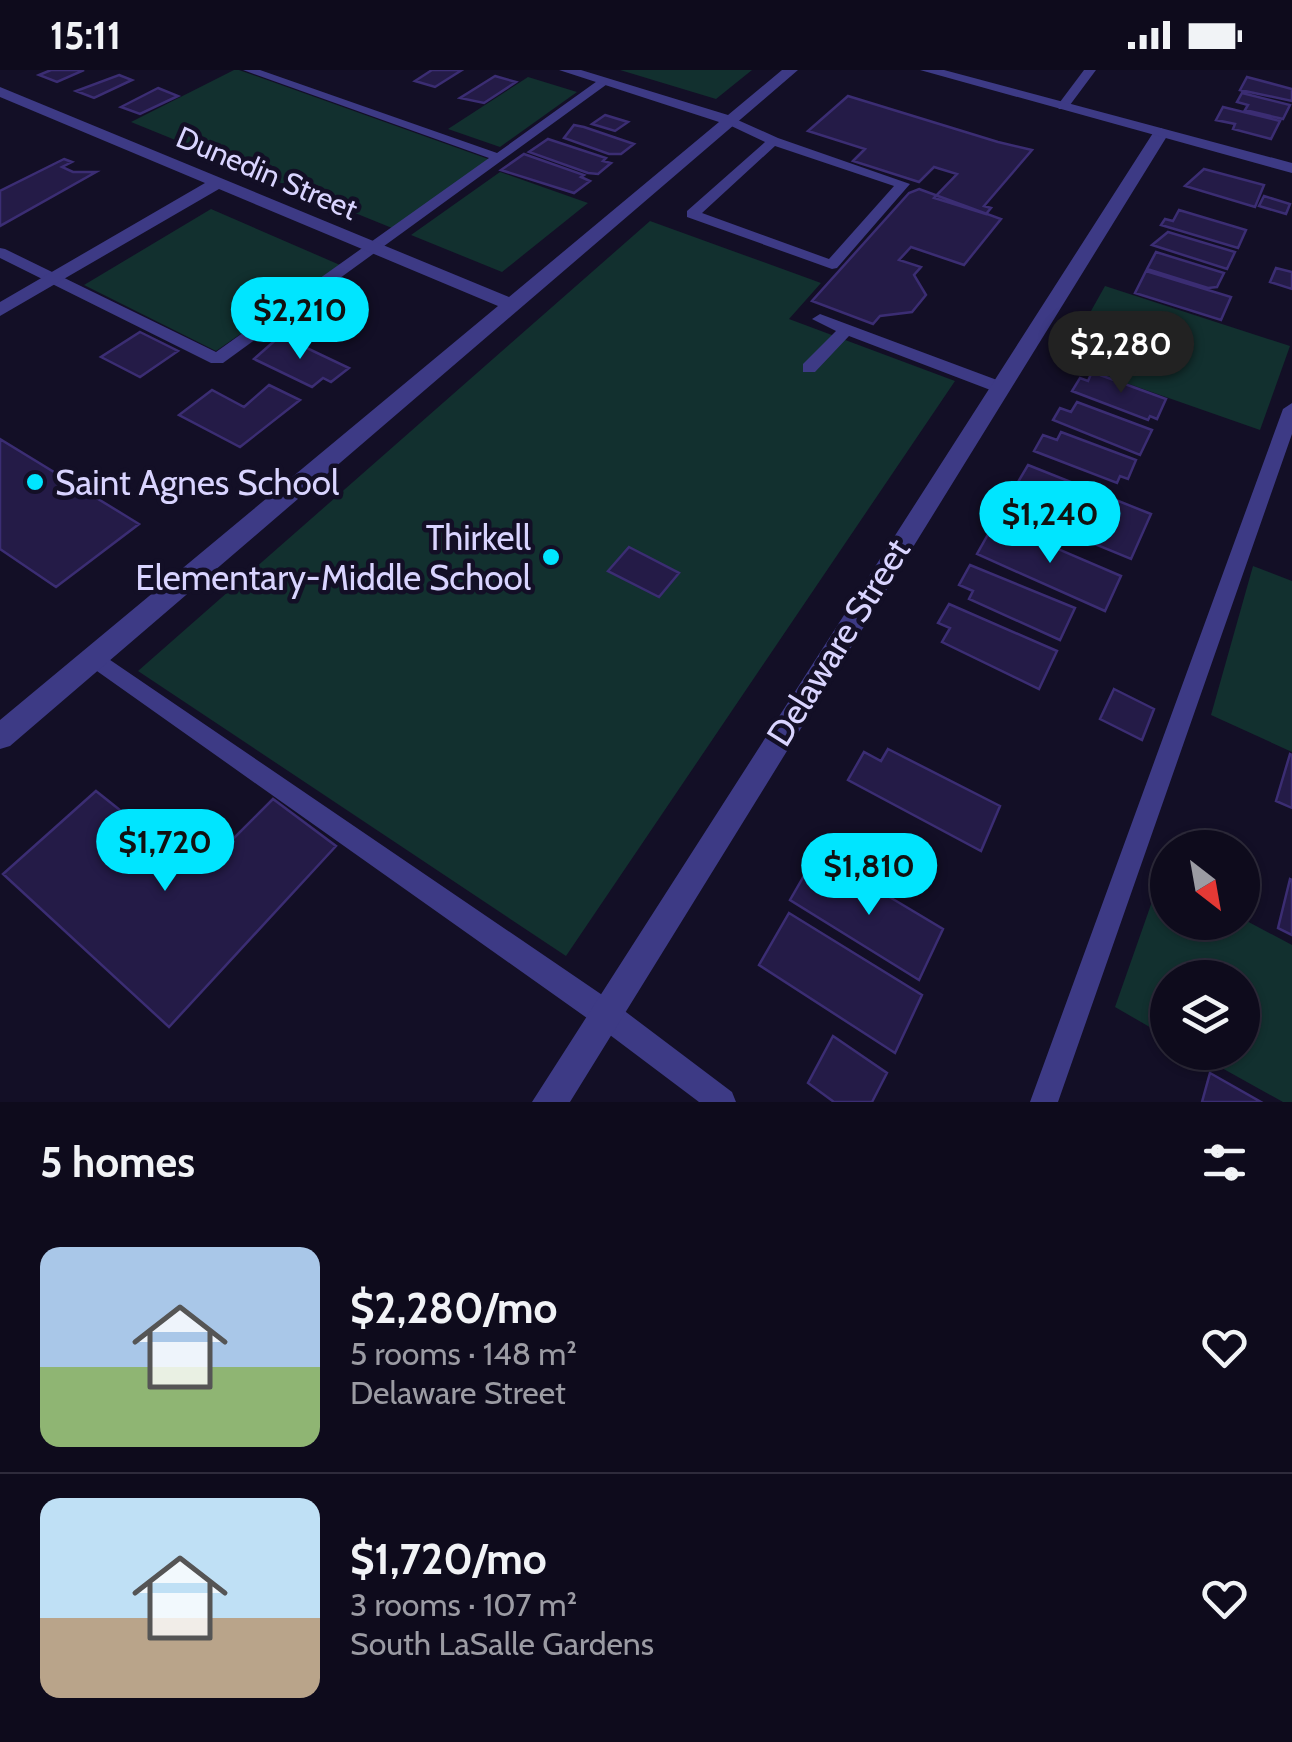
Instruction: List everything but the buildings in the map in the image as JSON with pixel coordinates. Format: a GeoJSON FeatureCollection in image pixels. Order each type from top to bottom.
{"type":"FeatureCollection","features":[{"type":"Feature","properties":{"kind":"street"},"geometry":{"type":"LineString","coordinates":[[566,70],[730,121]]}},
{"type":"Feature","properties":{"kind":"street"},"geometry":{"type":"LineString","coordinates":[[0,738],[790,70]]}},
{"type":"Feature","properties":{"kind":"street"},"geometry":{"type":"LineString","coordinates":[[928,70],[1292,168]]}},
{"type":"Feature","properties":{"kind":"street","name":"Dunedin Street"},"geometry":{"type":"LineString","coordinates":[[0,92],[512,305]]}},
{"type":"Feature","properties":{"kind":"street","name":"Delaware Street"},"geometry":{"type":"LineString","coordinates":[[550,1102],[1160,132]]}},
{"type":"Feature","properties":{"kind":"street"},"geometry":{"type":"LineString","coordinates":[[0,310],[218,183]]}},
{"type":"Feature","properties":{"kind":"lane"},"geometry":{"type":"LineString","coordinates":[[249,70],[500,158]]}},
{"type":"Feature","properties":{"kind":"lane"},"geometry":{"type":"LineString","coordinates":[[1063,106],[1090,70]]}},
{"type":"Feature","properties":{"kind":"lane"},"geometry":{"type":"LineString","coordinates":[[0,252],[217,359],[377,249],[604,82]]}},
{"type":"Feature","properties":{"kind":"lane"},"geometry":{"type":"LineString","coordinates":[[730,121],[773,140],[903,184],[832,265],[692,214],[773,140]]}},
{"type":"Feature","properties":{"kind":"lane"},"geometry":{"type":"LineString","coordinates":[[820,319],[999,388]]}},
{"type":"Feature","properties":{"kind":"lane"},"geometry":{"type":"LineString","coordinates":[[810,368],[846,329]]}},
{"type":"Feature","properties":{"kind":"lane"},"geometry":{"type":"LineString","coordinates":[[1044,1102],[1292,409]]}},
{"type":"Feature","properties":{"kind":"lane"},"geometry":{"type":"LineString","coordinates":[[94,658],[604,1013],[722,1102]]}},
{"type":"Feature","properties":{"kind":"green space"},"geometry":{"type":"Polygon","coordinates":[[[234,70],[491,160],[392,228],[131,122],[234,70]]]}},
{"type":"Feature","properties":{"kind":"green space"},"geometry":{"type":"Polygon","coordinates":[[[620,70],[752,70],[716,99],[620,70]]]}},
{"type":"Feature","properties":{"kind":"green space"},"geometry":{"type":"Polygon","coordinates":[[[528,77],[577,92],[500,147],[448,129],[528,77]]]}},
{"type":"Feature","properties":{"kind":"green space"},"geometry":{"type":"Polygon","coordinates":[[[500,172],[588,203],[502,272],[411,235],[500,172]]]}},
{"type":"Feature","properties":{"kind":"green space"},"geometry":{"type":"Polygon","coordinates":[[[211,209],[340,265],[216,351],[84,285],[211,209]]]}},
{"type":"Feature","properties":{"kind":"green space","name":"Thirkell Elementary-Middle School"},"geometry":{"type":"Polygon","coordinates":[[[650,221],[821,283],[789,319],[955,381],[566,956],[138,671],[650,221]]]}},
{"type":"Feature","properties":{"kind":"green space"},"geometry":{"type":"Polygon","coordinates":[[[1105,286],[1290,346],[1260,430],[1063,361],[1105,286]]]}},
{"type":"Feature","properties":{"kind":"green space"},"geometry":{"type":"Polygon","coordinates":[[[1253,566],[1292,581],[1292,752],[1211,715],[1253,566]]]}},
{"type":"Feature","properties":{"kind":"green space"},"geometry":{"type":"Polygon","coordinates":[[[1150,907],[1150,940],[1260,940],[1260,928],[1292,945],[1292,1102],[1283,1102],[1226,1070],[1260,1070],[1260,960],[1150,960],[1150,1027],[1115,1007],[1150,907]]]}},
{"type":"Feature","properties":{"kind":"place","name":"Saint Agnes School"},"geometry":{"type":"Point","coordinates":[35,482]}},
{"type":"Feature","properties":{"kind":"place","name":"Thirkell Elementary-Middle School"},"geometry":{"type":"Point","coordinates":[551,557]}}]}
